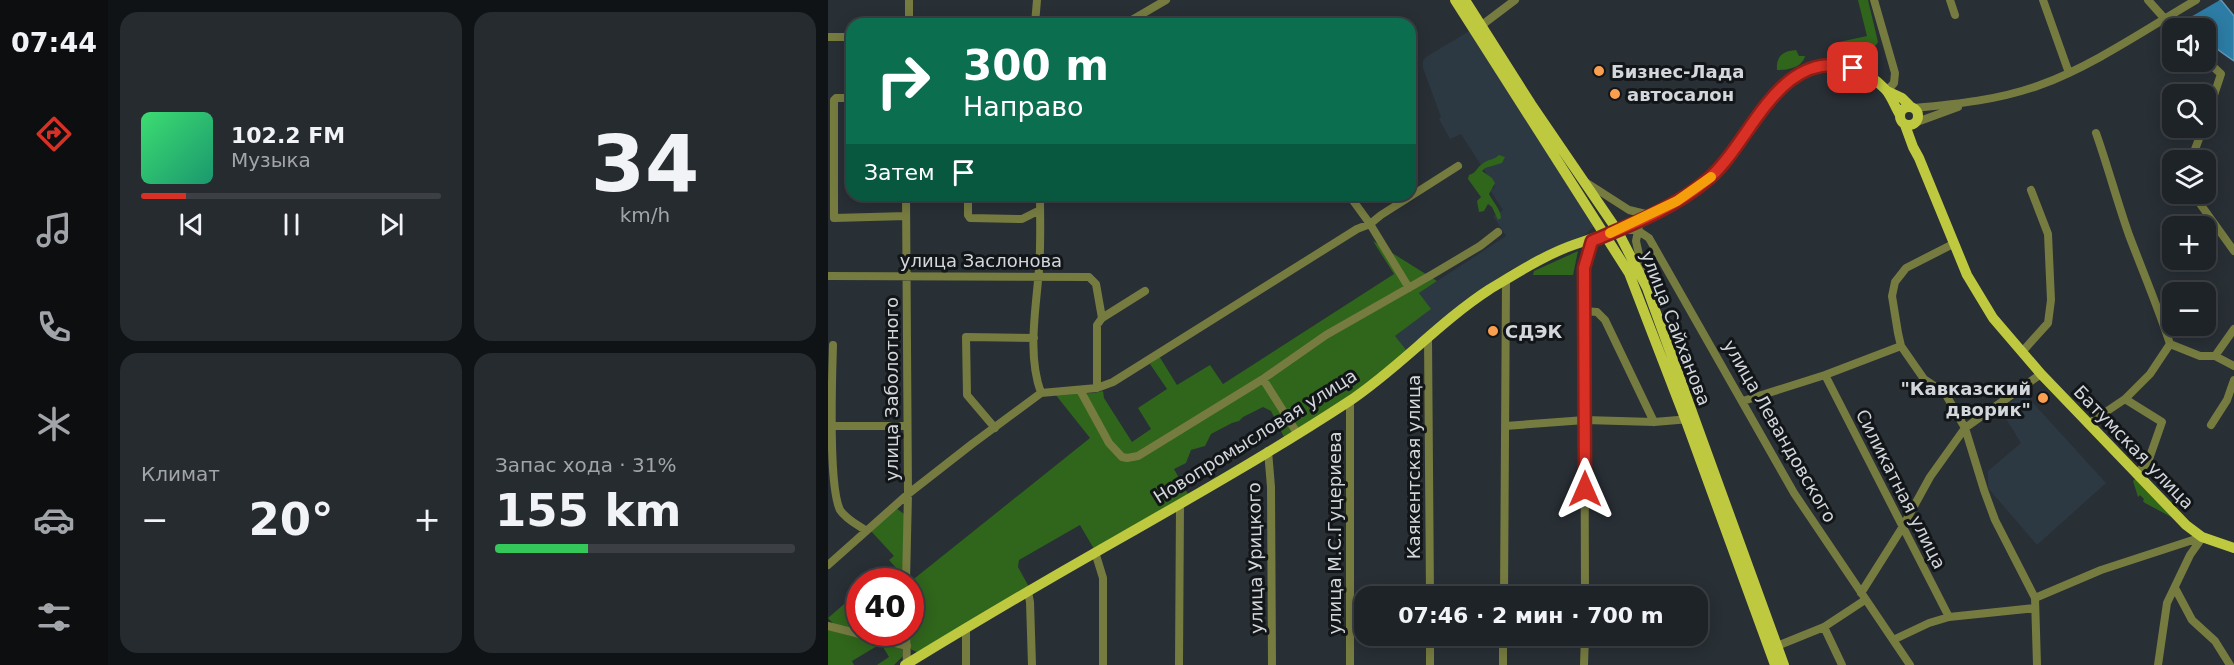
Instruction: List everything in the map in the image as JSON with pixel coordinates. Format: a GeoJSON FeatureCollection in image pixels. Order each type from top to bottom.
{"type":"FeatureCollection","features":[{"type":"Feature","properties":{"kind":"main road"},"geometry":{"type":"LineString","coordinates":[[1455,0],[1478,28]]}},
{"type":"Feature","properties":{"kind":"main road","name":"улица Сайханова"},"geometry":{"type":"LineString","coordinates":[[1465,0],[1478,28],[1629,273],[1690,419],[1784,665]]}},
{"type":"Feature","properties":{"kind":"main road","name":"улица Сайханова"},"geometry":{"type":"LineString","coordinates":[[1478,28],[1617,230],[1647,288],[1775,665]]}},
{"type":"Feature","properties":{"kind":"main road","name":"Новопромысловая улица"},"geometry":{"type":"LineString","coordinates":[[906,664],[1180,504],[1350,400],[1472,302],[1506,280],[1555,253],[1592,241],[1650,214],[1706,182],[1768,102],[1786,84],[1805,72],[1825,66],[1845,65],[1861,71],[1887,91]]}},
{"type":"Feature","properties":{"kind":"main road"},"geometry":{"type":"LineString","coordinates":[[1887,91],[1902,98],[1913,108]]}},
{"type":"Feature","properties":{"kind":"main road"},"geometry":{"type":"LineString","coordinates":[[1887,91],[1891,101],[1909,121]]}},
{"type":"Feature","properties":{"kind":"main road"},"geometry":{"type":"LineString","coordinates":[[1909,121],[1905,108],[1913,108]]}},
{"type":"Feature","properties":{"kind":"main road","name":"Батумская улица"},"geometry":{"type":"LineString","coordinates":[[1913,108],[1918,114],[1909,121],[1919,158],[1966,275],[1983,304],[2041,374],[2169,508],[2202,537],[2234,548]]}},
{"type":"Feature","properties":{"kind":"street"},"geometry":{"type":"LineString","coordinates":[[909,0],[909,18]]}},
{"type":"Feature","properties":{"kind":"street"},"geometry":{"type":"LineString","coordinates":[[1036,18],[1037,0]]}},
{"type":"Feature","properties":{"kind":"street"},"geometry":{"type":"LineString","coordinates":[[1135,18],[1166,0]]}},
{"type":"Feature","properties":{"kind":"street"},"geometry":{"type":"LineString","coordinates":[[1478,28],[1515,0]]}},
{"type":"Feature","properties":{"kind":"street"},"geometry":{"type":"LineString","coordinates":[[1950,0],[1955,15]]}},
{"type":"Feature","properties":{"kind":"street"},"geometry":{"type":"LineString","coordinates":[[2043,0],[2069,73]]}},
{"type":"Feature","properties":{"kind":"street"},"geometry":{"type":"LineString","coordinates":[[2148,0],[2162,18]]}},
{"type":"Feature","properties":{"kind":"street"},"geometry":{"type":"LineString","coordinates":[[2165,18],[2196,0]]}},
{"type":"Feature","properties":{"kind":"street"},"geometry":{"type":"LineString","coordinates":[[1875,1],[1895,73],[1894,83],[1887,91]]}},
{"type":"Feature","properties":{"kind":"street"},"geometry":{"type":"LineString","coordinates":[[1909,121],[1972,102],[2027,90],[2069,73],[2162,20]]}},
{"type":"Feature","properties":{"kind":"street"},"geometry":{"type":"LineString","coordinates":[[828,37],[846,37]]}},
{"type":"Feature","properties":{"kind":"street"},"geometry":{"type":"LineString","coordinates":[[2216,69],[2221,74],[2216,89]]}},
{"type":"Feature","properties":{"kind":"street"},"geometry":{"type":"LineString","coordinates":[[846,98],[834,100],[834,218],[906,216]]}},
{"type":"Feature","properties":{"kind":"street"},"geometry":{"type":"LineString","coordinates":[[1913,108],[1972,102]]}},
{"type":"Feature","properties":{"kind":"street"},"geometry":{"type":"LineString","coordinates":[[2096,133],[2110,170],[2129,234],[2153,293],[2170,344],[2200,356],[2215,356],[2234,366]]}},
{"type":"Feature","properties":{"kind":"street"},"geometry":{"type":"LineString","coordinates":[[1416,193],[1458,166]]}},
{"type":"Feature","properties":{"kind":"street"},"geometry":{"type":"LineString","coordinates":[[1584,181],[1629,210],[1650,214]]}},
{"type":"Feature","properties":{"kind":"street"},"geometry":{"type":"LineString","coordinates":[[2022,352],[2048,323],[2051,300],[2048,234],[2031,190]]}},
{"type":"Feature","properties":{"kind":"street","name":"улица Заболотного"},"geometry":{"type":"LineString","coordinates":[[906,201],[906,568]]}},
{"type":"Feature","properties":{"kind":"street"},"geometry":{"type":"LineString","coordinates":[[968,201],[970,218],[1022,219],[1040,210]]}},
{"type":"Feature","properties":{"kind":"street"},"geometry":{"type":"LineString","coordinates":[[1040,201],[1039,278],[1034,338],[1036,378],[1041,393]]}},
{"type":"Feature","properties":{"kind":"street"},"geometry":{"type":"LineString","coordinates":[[1353,201],[1410,288]]}},
{"type":"Feature","properties":{"kind":"street"},"geometry":{"type":"LineString","coordinates":[[828,565],[865,530],[908,495],[1041,393],[1097,388],[1129,373],[1163,349],[1206,325],[1341,238],[1370,224],[1403,201]]}},
{"type":"Feature","properties":{"kind":"street"},"geometry":{"type":"LineString","coordinates":[[2200,204],[2234,251]]}},
{"type":"Feature","properties":{"kind":"street"},"geometry":{"type":"LineString","coordinates":[[1647,288],[1636,241],[1640,224],[1650,214]]}},
{"type":"Feature","properties":{"kind":"street"},"geometry":{"type":"LineString","coordinates":[[1617,230],[1637,230]]}},
{"type":"Feature","properties":{"kind":"street","name":"улица Левандовского"},"geometry":{"type":"LineString","coordinates":[[1637,230],[1649,238],[1794,493],[1910,665]]}},
{"type":"Feature","properties":{"kind":"street"},"geometry":{"type":"LineString","coordinates":[[1080,390],[1109,443],[1127,458],[1142,454],[1263,379],[1326,335],[1410,288],[1480,246],[1498,232]]}},
{"type":"Feature","properties":{"kind":"street"},"geometry":{"type":"LineString","coordinates":[[1585,586],[1584,268],[1592,241]]}},
{"type":"Feature","properties":{"kind":"street"},"geometry":{"type":"LineString","coordinates":[[1953,244],[1906,268],[1895,282],[1892,296],[1901,346],[1924,379],[1945,393],[1965,428],[1995,520],[2035,598],[2037,665]]}},
{"type":"Feature","properties":{"kind":"street","name":"улица Заслонова"},"geometry":{"type":"LineString","coordinates":[[828,276],[1083,277],[1092,279],[1096,284],[1102,318]]}},
{"type":"Feature","properties":{"kind":"street"},"geometry":{"type":"LineString","coordinates":[[1504,586],[1506,280]]}},
{"type":"Feature","properties":{"kind":"street"},"geometry":{"type":"LineString","coordinates":[[1097,388],[1095,334],[1097,325],[1102,318],[1145,291]]}},
{"type":"Feature","properties":{"kind":"street"},"geometry":{"type":"LineString","coordinates":[[1584,311],[1597,312],[1605,320],[1654,422]]}},
{"type":"Feature","properties":{"kind":"street"},"geometry":{"type":"LineString","coordinates":[[2215,356],[2234,329]]}},
{"type":"Feature","properties":{"kind":"street"},"geometry":{"type":"LineString","coordinates":[[995,428],[968,394],[966,337],[1034,338]]}},
{"type":"Feature","properties":{"kind":"street","name":"Каякентская улица"},"geometry":{"type":"LineString","coordinates":[[1428,337],[1430,586]]}},
{"type":"Feature","properties":{"kind":"street"},"geometry":{"type":"LineString","coordinates":[[2088,424],[2125,399],[2150,374],[2170,344]]}},
{"type":"Feature","properties":{"kind":"street"},"geometry":{"type":"LineString","coordinates":[[832,345],[831,426],[835,499],[849,520],[865,530]]}},
{"type":"Feature","properties":{"kind":"street"},"geometry":{"type":"LineString","coordinates":[[1743,401],[1825,375],[1901,346]]}},
{"type":"Feature","properties":{"kind":"street"},"geometry":{"type":"LineString","coordinates":[[1777,646],[1824,627],[1863,596],[1930,477],[1965,428],[2041,374]]}},
{"type":"Feature","properties":{"kind":"street","name":"Силикатная улица"},"geometry":{"type":"LineString","coordinates":[[1825,375],[1949,617]]}},
{"type":"Feature","properties":{"kind":"street"},"geometry":{"type":"LineString","coordinates":[[1263,379],[1297,433]]}},
{"type":"Feature","properties":{"kind":"street"},"geometry":{"type":"LineString","coordinates":[[2211,425],[2227,400],[2234,380]]}},
{"type":"Feature","properties":{"kind":"street"},"geometry":{"type":"LineString","coordinates":[[2125,399],[2162,422],[2148,462],[2136,474]]}},
{"type":"Feature","properties":{"kind":"street","name":"улица М.С.Гуцериева"},"geometry":{"type":"LineString","coordinates":[[1350,400],[1350,665]]}},
{"type":"Feature","properties":{"kind":"street"},"geometry":{"type":"LineString","coordinates":[[1505,426],[1585,420],[1654,422],[1690,419]]}},
{"type":"Feature","properties":{"kind":"street"},"geometry":{"type":"LineString","coordinates":[[831,426],[906,426]]}},
{"type":"Feature","properties":{"kind":"street","name":"улица Урицкого"},"geometry":{"type":"LineString","coordinates":[[1268,451],[1271,488],[1272,665]]}},
{"type":"Feature","properties":{"kind":"street"},"geometry":{"type":"LineString","coordinates":[[1179,665],[1180,504]]}},
{"type":"Feature","properties":{"kind":"street"},"geometry":{"type":"LineString","coordinates":[[2035,598],[2101,570],[2202,537]]}},
{"type":"Feature","properties":{"kind":"street"},"geometry":{"type":"LineString","coordinates":[[2158,665],[2167,603],[2190,555],[2202,537]]}},
{"type":"Feature","properties":{"kind":"street"},"geometry":{"type":"LineString","coordinates":[[1095,552],[1103,578],[1103,665]]}},
{"type":"Feature","properties":{"kind":"street"},"geometry":{"type":"LineString","coordinates":[[2175,588],[2192,620],[2215,641],[2230,665]]}},
{"type":"Feature","properties":{"kind":"street"},"geometry":{"type":"LineString","coordinates":[[1028,592],[1032,665]]}},
{"type":"Feature","properties":{"kind":"street"},"geometry":{"type":"LineString","coordinates":[[1893,640],[1929,623],[1949,617],[2035,608]]}},
{"type":"Feature","properties":{"kind":"street"},"geometry":{"type":"LineString","coordinates":[[828,626],[846,631]]}},
{"type":"Feature","properties":{"kind":"street"},"geometry":{"type":"LineString","coordinates":[[1824,627],[1842,665]]}},
{"type":"Feature","properties":{"kind":"street"},"geometry":{"type":"LineString","coordinates":[[966,628],[966,665]]}},
{"type":"Feature","properties":{"kind":"street"},"geometry":{"type":"LineString","coordinates":[[906,664],[907,646]]}},
{"type":"Feature","properties":{"kind":"street"},"geometry":{"type":"LineString","coordinates":[[1430,646],[1430,665]]}},
{"type":"Feature","properties":{"kind":"street"},"geometry":{"type":"LineString","coordinates":[[1503,646],[1503,665]]}},
{"type":"Feature","properties":{"kind":"street"},"geometry":{"type":"LineString","coordinates":[[1584,665],[1585,646]]}},
{"type":"Feature","properties":{"kind":"shaded area"},"geometry":{"type":"Polygon","coordinates":[[[1471,30],[1594,226],[1586,234],[1510,270],[1407,351],[1395,336],[1430,309],[1419,293],[1506,236],[1493,216],[1503,210],[1490,190],[1495,187],[1461,134],[1450,139],[1439,119],[1441,117],[1423,68],[1423,61],[1426,57],[1471,30]]]}},
{"type":"Feature","properties":{"kind":"shaded area"},"geometry":{"type":"Polygon","coordinates":[[[2024,393],[2106,483],[2037,545],[1988,488],[1988,471],[2021,443],[2000,409],[2024,393]]]}},
{"type":"Feature","properties":{"kind":"green space"},"geometry":{"type":"Polygon","coordinates":[[[1858,0],[1868,0],[1878,42],[1870,50],[1854,46],[1839,51],[1836,47],[1839,42],[1867,36],[1858,0]]]}},
{"type":"Feature","properties":{"kind":"green space"},"geometry":{"type":"Polygon","coordinates":[[[1796,50],[1799,56],[1805,56],[1801,63],[1790,69],[1777,70],[1781,55],[1796,50]]]}},
{"type":"Feature","properties":{"kind":"green space"},"geometry":{"type":"Polygon","coordinates":[[[1499,155],[1505,157],[1502,163],[1482,171],[1495,183],[1489,194],[1500,212],[1501,218],[1498,220],[1492,207],[1488,204],[1484,211],[1479,212],[1477,201],[1481,197],[1468,179],[1469,175],[1482,164],[1499,155]]]}},
{"type":"Feature","properties":{"kind":"green space"},"geometry":{"type":"Polygon","coordinates":[[[1373,241],[1437,281],[1419,293],[1431,309],[1395,336],[1407,351],[1347,398],[1284,437],[1271,411],[1263,407],[1211,434],[1205,446],[1191,450],[1186,463],[1174,469],[1188,494],[1094,549],[1080,525],[1019,560],[1018,567],[1029,587],[917,652],[910,649],[910,646],[924,646],[924,571],[1090,438],[1055,394],[1103,391],[1104,398],[1132,442],[1151,429],[1138,408],[1167,389],[1150,364],[1159,356],[1177,385],[1210,365],[1223,384],[1394,274],[1373,241]]]}},
{"type":"Feature","properties":{"kind":"green space"},"geometry":{"type":"Polygon","coordinates":[[[1578,251],[1573,275],[1533,275],[1534,271],[1578,251]]]}},
{"type":"Feature","properties":{"kind":"green space"},"geometry":{"type":"Polygon","coordinates":[[[2136,478],[2175,519],[2145,503],[2140,495],[2138,497],[2133,481],[2136,478]]]}},
{"type":"Feature","properties":{"kind":"green space"},"geometry":{"type":"Polygon","coordinates":[[[896,508],[904,514],[904,568],[896,568],[889,560],[894,556],[870,530],[896,508]]]}},
{"type":"Feature","properties":{"kind":"green space"},"geometry":{"type":"Polygon","coordinates":[[[846,602],[846,630],[828,618],[846,602]]]}},
{"type":"Feature","properties":{"kind":"green space"},"geometry":{"type":"Polygon","coordinates":[[[828,630],[846,635],[846,646],[877,646],[852,661],[854,665],[828,665],[828,630]]]}},
{"type":"Feature","properties":{"kind":"green space"},"geometry":{"type":"Polygon","coordinates":[[[877,646],[902,649],[903,656],[894,665],[877,665],[889,657],[883,647],[877,646]]]}},
{"type":"Feature","properties":{"kind":"water"},"geometry":{"type":"Polygon","coordinates":[[[2184,0],[2221,0],[2234,16],[2234,61],[2216,47],[2216,18],[2194,18],[2184,0]]]}},
{"type":"Feature","properties":{"kind":"pier"},"geometry":{"type":"Polygon","coordinates":[[[2181,0],[2220,0],[2189,18],[2181,0]]]}},
{"type":"Feature","properties":{"kind":"slow traffic"},"geometry":{"type":"LineString","coordinates":[[1610,233],[1677,201],[1711,177]]}},
{"type":"Feature","properties":{"kind":"place","name":"Бизнес-Лада"},"geometry":{"type":"Point","coordinates":[1599,71]}},
{"type":"Feature","properties":{"kind":"place","name":"автосалон"},"geometry":{"type":"Point","coordinates":[1615,94]}},
{"type":"Feature","properties":{"kind":"place","name":"СДЭК"},"geometry":{"type":"Point","coordinates":[1493,331]}},
{"type":"Feature","properties":{"kind":"place","name":"\"Кавказский дворик\""},"geometry":{"type":"Point","coordinates":[2043,398]}},
{"type":"Feature","properties":{"kind":"route"},"geometry":{"type":"LineString","coordinates":[[1585,489],[1584,268],[1592,241],[1677,201],[1706,182],[1768,102],[1797,76],[1825,66],[1845,65],[1853,68]]}}]}
